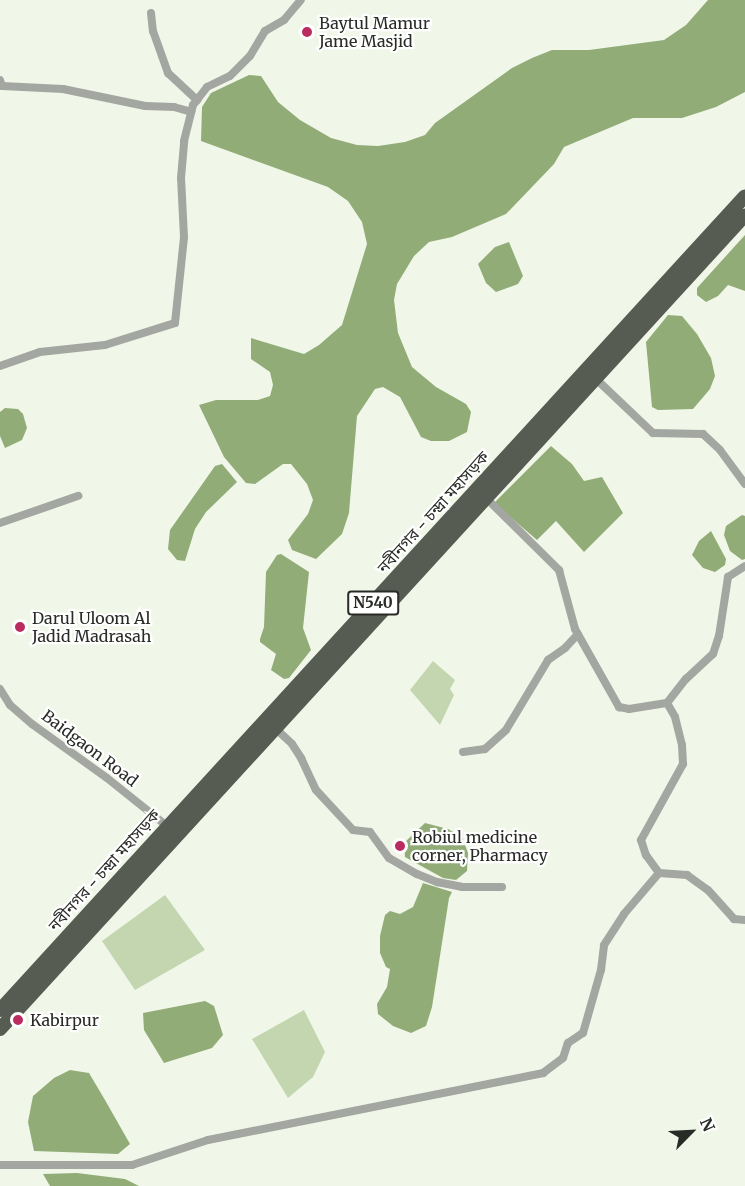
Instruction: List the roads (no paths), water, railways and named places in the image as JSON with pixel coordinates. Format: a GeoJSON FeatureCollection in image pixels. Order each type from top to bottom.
{"type":"FeatureCollection","features":[{"type":"Feature","properties":{"kind":"highway","name":"নবীনগর - চন্দ্রা মহাসড়ক"},"geometry":{"type":"LineString","coordinates":[[0,1010],[745,196]]}},
{"type":"Feature","properties":{"kind":"highway","name":"নবীনগর - চন্দ্রা মহাসড়ক"},"geometry":{"type":"LineString","coordinates":[[0,1029],[745,215]]}},
{"type":"Feature","properties":{"kind":"street"},"geometry":{"type":"LineString","coordinates":[[0,366],[40,352],[105,345],[176,322],[184,237],[181,178],[184,141],[191,112],[207,87],[230,76],[250,56],[264,31],[284,20],[301,0]]}},
{"type":"Feature","properties":{"kind":"street"},"geometry":{"type":"LineString","coordinates":[[151,13],[153,31],[168,73],[197,100]]}},
{"type":"Feature","properties":{"kind":"street"},"geometry":{"type":"LineString","coordinates":[[0,80],[2,86],[63,89],[145,106],[174,107],[191,112]]}},
{"type":"Feature","properties":{"kind":"street"},"geometry":{"type":"LineString","coordinates":[[595,378],[653,433],[703,434],[720,450],[745,483]]}},
{"type":"Feature","properties":{"kind":"street"},"geometry":{"type":"LineString","coordinates":[[0,523],[78,496]]}},
{"type":"Feature","properties":{"kind":"street"},"geometry":{"type":"LineString","coordinates":[[486,498],[559,570],[578,634],[619,707],[629,709],[667,703],[686,679],[713,654],[719,636],[728,578],[745,566]]}},
{"type":"Feature","properties":{"kind":"street"},"geometry":{"type":"LineString","coordinates":[[464,752],[485,749],[506,730],[548,660],[565,648],[578,634]]}},
{"type":"Feature","properties":{"kind":"street","name":"Baidgaon Road"},"geometry":{"type":"LineString","coordinates":[[0,689],[10,705],[39,729],[107,778],[166,826]]}},
{"type":"Feature","properties":{"kind":"street"},"geometry":{"type":"LineString","coordinates":[[659,873],[646,855],[641,840],[682,764],[682,746],[675,717],[667,703]]}},
{"type":"Feature","properties":{"kind":"street"},"geometry":{"type":"LineString","coordinates":[[275,728],[292,744],[315,790],[353,830],[370,832],[389,858],[437,882],[462,887],[502,887]]}},
{"type":"Feature","properties":{"kind":"street"},"geometry":{"type":"LineString","coordinates":[[659,873],[687,875],[708,891],[734,919],[745,920]]}},
{"type":"Feature","properties":{"kind":"street"},"geometry":{"type":"LineString","coordinates":[[0,1165],[132,1165],[208,1140],[543,1072],[563,1058],[568,1043],[583,1033],[601,970],[604,945],[624,914],[659,873]]}},
{"type":"Feature","properties":{"kind":"place","name":"Baytul Mamur Jame Masjid"},"geometry":{"type":"Point","coordinates":[307,32]}},
{"type":"Feature","properties":{"kind":"place","name":"Darul Uloom Al Jadid Madrasah"},"geometry":{"type":"Point","coordinates":[20,627]}},
{"type":"Feature","properties":{"kind":"place","name":"Robiul medicine corner, Pharmacy"},"geometry":{"type":"Point","coordinates":[400,846]}},
{"type":"Feature","properties":{"kind":"place","name":"Kabirpur"},"geometry":{"type":"Point","coordinates":[18,1020]}}]}
